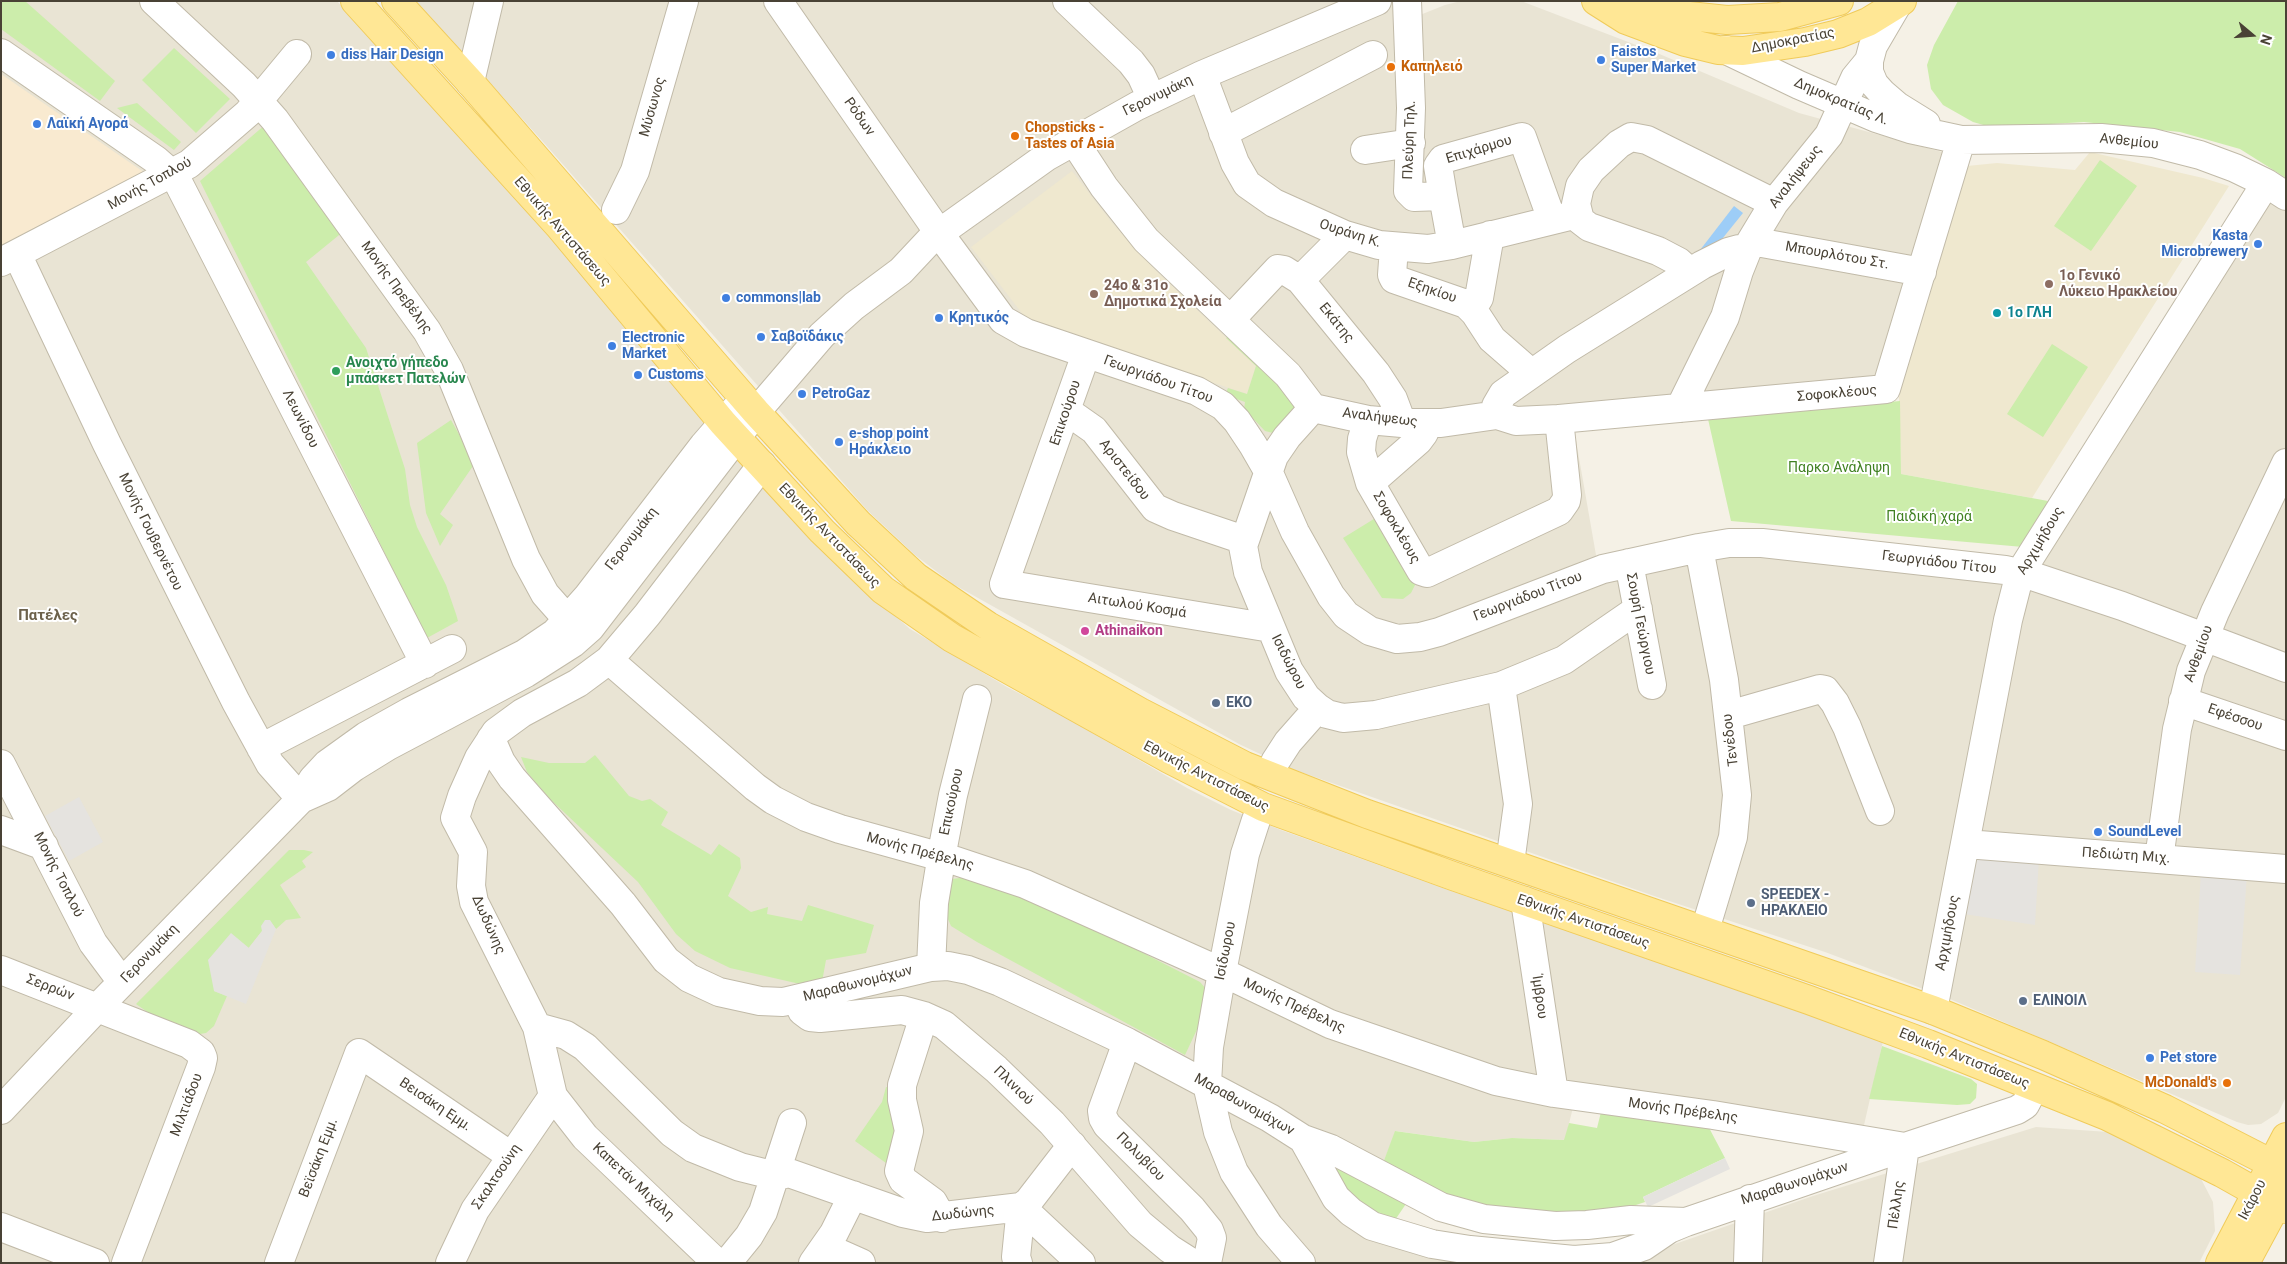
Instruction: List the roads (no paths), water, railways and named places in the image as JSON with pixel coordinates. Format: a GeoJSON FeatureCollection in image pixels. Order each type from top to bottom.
{"type":"FeatureCollection","features":[{"type":"Feature","properties":{"kind":"main road","name":"Εθνικής Αντιστάσεως"},"geometry":{"type":"LineString","coordinates":[[355,1],[559,226],[730,430],[822,532],[883,590],[926,622],[988,660],[1169,760],[1263,807],[1858,1018],[2107,1116],[2276,1198]]}},
{"type":"Feature","properties":{"kind":"main road","name":"Εθνικής Αντιστάσεως"},"geometry":{"type":"LineString","coordinates":[[396,1],[470,82],[822,485],[886,550],[928,586],[988,626],[1140,712],[1234,761],[1367,814],[1933,1010],[2051,1058],[2164,1109],[2279,1168]]}},
{"type":"Feature","properties":{"kind":"main road","name":"Δημοκρατίας"},"geometry":{"type":"LineString","coordinates":[[1596,1],[1626,20],[1652,30],[1692,44],[1726,50],[1769,48],[1824,38],[1868,22],[1899,3]]}},
{"type":"Feature","properties":{"kind":"main road","name":"Δημοκρατίας"},"geometry":{"type":"LineString","coordinates":[[1637,1],[1689,16],[1727,20],[1780,17],[1839,1]]}},
{"type":"Feature","properties":{"kind":"main road","name":"Ικάρου"},"geometry":{"type":"LineString","coordinates":[[2245,1263],[2276,1198],[2279,1168],[2286,1138]]}},
{"type":"Feature","properties":{"kind":"main road","name":"Ικάρου"},"geometry":{"type":"LineString","coordinates":[[2220,1263],[2276,1198]]}},
{"type":"Feature","properties":{"kind":"street","name":"Μονής Πρεβέλης"},"geometry":{"type":"LineString","coordinates":[[154,1],[212,54],[259,101],[281,128],[435,344],[456,385],[529,565],[545,594],[568,620]]}},
{"type":"Feature","properties":{"kind":"street"},"geometry":{"type":"LineString","coordinates":[[470,82],[489,1]]}},
{"type":"Feature","properties":{"kind":"street","name":"Μύσωνος"},"geometry":{"type":"LineString","coordinates":[[616,210],[634,171],[684,1]]}},
{"type":"Feature","properties":{"kind":"street","name":"Ρόδων"},"geometry":{"type":"LineString","coordinates":[[778,1],[935,236]]}},
{"type":"Feature","properties":{"kind":"street"},"geometry":{"type":"LineString","coordinates":[[1068,1],[1131,62],[1141,75],[1152,99]]}},
{"type":"Feature","properties":{"kind":"street","name":"Γερονυμάκη"},"geometry":{"type":"LineString","coordinates":[[1,1110],[122,982],[301,799],[320,770],[347,748],[409,712],[535,648],[568,620],[751,405],[831,326],[854,306],[901,272],[935,236],[1046,157],[1074,140],[1202,75],[1377,1]]}},
{"type":"Feature","properties":{"kind":"street","name":"Πλεύρη Τηλ."},"geometry":{"type":"LineString","coordinates":[[1407,1],[1411,143],[1408,191],[1410,196],[1414,197],[1443,196]]}},
{"type":"Feature","properties":{"kind":"street","name":"Αναλήψεως"},"geometry":{"type":"LineString","coordinates":[[1680,408],[1725,316],[1749,245],[1774,202],[1821,145],[1834,124],[1860,71],[1870,60],[1880,32],[1899,3]]}},
{"type":"Feature","properties":{"kind":"street","name":"Δημοκρατίας Λ."},"geometry":{"type":"LineString","coordinates":[[1726,50],[1844,104],[1894,124],[1956,139]]}},
{"type":"Feature","properties":{"kind":"street","name":"Λεωνίδου"},"geometry":{"type":"LineString","coordinates":[[1,53],[156,160],[172,174],[186,195],[425,664]]}},
{"type":"Feature","properties":{"kind":"street","name":"Μονής Τοπλού"},"geometry":{"type":"LineString","coordinates":[[9,258],[172,174],[213,145],[259,101],[297,54]]}},
{"type":"Feature","properties":{"kind":"street"},"geometry":{"type":"LineString","coordinates":[[1223,133],[1373,55]]}},
{"type":"Feature","properties":{"kind":"street"},"geometry":{"type":"LineString","coordinates":[[1870,60],[1871,78],[1883,94],[1909,114],[1956,139]]}},
{"type":"Feature","properties":{"kind":"street","name":"Ουράνη Κ."},"geometry":{"type":"LineString","coordinates":[[1202,75],[1223,133],[1241,175],[1253,189],[1288,210],[1345,235],[1379,245],[1428,248],[1452,245],[1578,214]]}},
{"type":"Feature","properties":{"kind":"street","name":"Επιχάρμου"},"geometry":{"type":"LineString","coordinates":[[1443,196],[1438,166],[1443,159],[1522,137],[1552,220]]}},
{"type":"Feature","properties":{"kind":"street"},"geometry":{"type":"LineString","coordinates":[[1690,272],[1678,262],[1658,251],[1589,227],[1582,222],[1576,204],[1578,191],[1586,177],[1620,144],[1634,137],[1647,140],[1774,202]]}},
{"type":"Feature","properties":{"kind":"street","name":"Ανθεμίου"},"geometry":{"type":"LineString","coordinates":[[1956,139],[2101,138],[2139,141],[2172,147],[2215,160],[2276,190]]}},
{"type":"Feature","properties":{"kind":"street","name":"Σοφοκλέους"},"geometry":{"type":"LineString","coordinates":[[1497,415],[1516,421],[1559,419],[1886,389],[1922,272],[1956,139]]}},
{"type":"Feature","properties":{"kind":"street"},"geometry":{"type":"LineString","coordinates":[[1074,140],[1104,187],[1146,240],[1288,375],[1313,408]]}},
{"type":"Feature","properties":{"kind":"street"},"geometry":{"type":"LineString","coordinates":[[1365,150],[1411,143]]}},
{"type":"Feature","properties":{"kind":"street","name":"Αρχιμήδους"},"geometry":{"type":"LineString","coordinates":[[1933,1010],[2008,620],[2020,573],[2276,190]]}},
{"type":"Feature","properties":{"kind":"street"},"geometry":{"type":"LineString","coordinates":[[1443,196],[1452,245]]}},
{"type":"Feature","properties":{"kind":"street"},"geometry":{"type":"LineString","coordinates":[[1231,319],[1278,269],[1284,270],[1300,280],[1345,235]]}},
{"type":"Feature","properties":{"kind":"street"},"geometry":{"type":"LineString","coordinates":[[1472,308],[1480,298],[1490,235]]}},
{"type":"Feature","properties":{"kind":"street","name":"Γεωργιάδου Τίτου"},"geometry":{"type":"LineString","coordinates":[[935,236],[1004,320],[1026,333],[1197,391],[1216,401],[1230,413],[1245,432],[1268,471],[1295,532],[1331,596],[1353,621],[1362,628],[1388,637],[1409,638],[1439,632],[1581,577],[1628,563],[1698,548],[1729,544],[1762,543],[2020,573],[2050,581],[2286,668]]}},
{"type":"Feature","properties":{"kind":"street"},"geometry":{"type":"LineString","coordinates":[[1497,415],[1496,406],[1503,394],[1531,373],[1690,272],[1728,252],[1749,245]]}},
{"type":"Feature","properties":{"kind":"street","name":"Μπουρλότου Στ."},"geometry":{"type":"LineString","coordinates":[[1749,245],[1922,272]]}},
{"type":"Feature","properties":{"kind":"street","name":"Εξηκίου"},"geometry":{"type":"LineString","coordinates":[[1394,247],[1392,275],[1394,279],[1460,301],[1472,308],[1492,339],[1531,373]]}},
{"type":"Feature","properties":{"kind":"street","name":"Μονής Γουβερνέτου"},"geometry":{"type":"LineString","coordinates":[[9,258],[111,453],[260,748],[279,776],[301,799]]}},
{"type":"Feature","properties":{"kind":"street","name":"Εκάτης"},"geometry":{"type":"LineString","coordinates":[[1300,280],[1414,423]]}},
{"type":"Feature","properties":{"kind":"street","name":"Επικούρου"},"geometry":{"type":"LineString","coordinates":[[1004,584],[1086,354]]}},
{"type":"Feature","properties":{"kind":"street","name":"Αναλήψεως"},"geometry":{"type":"LineString","coordinates":[[1313,408],[1368,420],[1414,423],[1476,420],[1497,415]]}},
{"type":"Feature","properties":{"kind":"street","name":"Ισιδώρου"},"geometry":{"type":"LineString","coordinates":[[1313,408],[1279,447],[1268,471],[1244,540],[1245,562],[1289,671],[1306,697],[1327,714],[1343,718],[1376,715],[1501,686],[1564,660],[1638,610]]}},
{"type":"Feature","properties":{"kind":"street","name":"Αριστείδου"},"geometry":{"type":"LineString","coordinates":[[1067,411],[1094,430],[1155,508],[1244,540]]}},
{"type":"Feature","properties":{"kind":"street","name":"Σοφοκλέους"},"geometry":{"type":"LineString","coordinates":[[1368,420],[1362,439],[1361,452],[1370,483],[1421,571],[1427,573],[1559,511],[1567,495],[1559,419]]}},
{"type":"Feature","properties":{"kind":"street"},"geometry":{"type":"LineString","coordinates":[[1370,483],[1418,441],[1424,433],[1414,423]]}},
{"type":"Feature","properties":{"kind":"street","name":"Γερονυμάκη"},"geometry":{"type":"LineString","coordinates":[[301,799],[328,787],[354,767],[388,746],[526,673],[574,643],[590,628],[730,430]]}},
{"type":"Feature","properties":{"kind":"street","name":"Ανθεμίου"},"geometry":{"type":"LineString","coordinates":[[2159,859],[2183,701],[2191,671],[2204,637],[2286,464]]}},
{"type":"Feature","properties":{"kind":"street"},"geometry":{"type":"LineString","coordinates":[[491,739],[513,719],[578,683],[609,660],[647,615],[762,465]]}},
{"type":"Feature","properties":{"kind":"street","name":"Τενέδου"},"geometry":{"type":"LineString","coordinates":[[1698,548],[1729,715],[1736,782],[1735,824],[1730,850],[1705,930]]}},
{"type":"Feature","properties":{"kind":"street","name":"Σουρή Γεώργιου"},"geometry":{"type":"LineString","coordinates":[[1628,563],[1652,685]]}},
{"type":"Feature","properties":{"kind":"street","name":"Αιτωλού Κοσμά"},"geometry":{"type":"LineString","coordinates":[[1004,584],[1271,628]]}},
{"type":"Feature","properties":{"kind":"street"},"geometry":{"type":"LineString","coordinates":[[260,748],[452,649]]}},
{"type":"Feature","properties":{"kind":"street","name":"Μονής Πρέβελης"},"geometry":{"type":"LineString","coordinates":[[609,660],[736,772],[773,800],[824,824],[941,857],[1025,884],[1352,1032],[1496,1081],[1554,1094],[1713,1115],[1905,1147],[2017,1110],[2025,1105],[2034,1088]]}},
{"type":"Feature","properties":{"kind":"street"},"geometry":{"type":"LineString","coordinates":[[1501,686],[1518,804],[1510,863]]}},
{"type":"Feature","properties":{"kind":"street"},"geometry":{"type":"LineString","coordinates":[[1729,715],[1820,689],[1825,690],[1835,703],[1847,727],[1880,811]]}},
{"type":"Feature","properties":{"kind":"street","name":"Επικούρου"},"geometry":{"type":"LineString","coordinates":[[931,966],[934,912],[941,857],[953,795],[977,699]]}},
{"type":"Feature","properties":{"kind":"street","name":"Εφέσσου"},"geometry":{"type":"LineString","coordinates":[[2183,701],[2286,736]]}},
{"type":"Feature","properties":{"kind":"street"},"geometry":{"type":"LineString","coordinates":[[1275,762],[1288,742],[1318,708]]}},
{"type":"Feature","properties":{"kind":"street","name":"Μαραθωνομάχων"},"geometry":{"type":"LineString","coordinates":[[491,739],[501,762],[512,778],[623,904],[666,960],[699,984],[728,996],[771,1002],[798,999],[931,966],[948,966],[984,976],[1127,1042],[1270,1118],[1303,1139],[1331,1150],[1440,1207],[1484,1219],[1555,1226],[1587,1225],[1631,1220],[1686,1222]]}},
{"type":"Feature","properties":{"kind":"street","name":"Δωδώνης"},"geometry":{"type":"LineString","coordinates":[[491,739],[462,796],[455,818],[473,852],[471,886],[474,902],[537,1027],[553,1096]]}},
{"type":"Feature","properties":{"kind":"street","name":"Μονής Τοπλού"},"geometry":{"type":"LineString","coordinates":[[1,764],[93,944],[122,982]]}},
{"type":"Feature","properties":{"kind":"street","name":"Ισίδωρου"},"geometry":{"type":"LineString","coordinates":[[1256,820],[1245,854],[1222,972],[1209,1047],[1207,1084],[1218,1132],[1234,1172],[1270,1226],[1301,1263]]}},
{"type":"Feature","properties":{"kind":"street"},"geometry":{"type":"LineString","coordinates":[[1,830],[44,846]]}},
{"type":"Feature","properties":{"kind":"street","name":"Πεδιώτη Μιχ."},"geometry":{"type":"LineString","coordinates":[[1966,844],[2286,869]]}},
{"type":"Feature","properties":{"kind":"street","name":"Ίμβρου"},"geometry":{"type":"LineString","coordinates":[[1525,901],[1554,1094]]}},
{"type":"Feature","properties":{"kind":"street","name":"Σερρών"},"geometry":{"type":"LineString","coordinates":[[1,970],[98,1007]]}},
{"type":"Feature","properties":{"kind":"street","name":"Πλινιού"},"geometry":{"type":"LineString","coordinates":[[798,999],[805,1015],[815,1018],[894,1010],[924,1016],[944,1025],[970,1046],[1072,1145],[1140,1224],[1170,1249],[1192,1263]]}},
{"type":"Feature","properties":{"kind":"street","name":"Μιλτιάδου"},"geometry":{"type":"LineString","coordinates":[[98,1007],[189,1044],[197,1049],[203,1058],[201,1068],[126,1263]]}},
{"type":"Feature","properties":{"kind":"street"},"geometry":{"type":"LineString","coordinates":[[924,1016],[902,1085],[901,1096],[908,1120],[909,1136],[899,1171],[903,1180],[933,1202],[942,1218]]}},
{"type":"Feature","properties":{"kind":"street","name":"Δωδώνης"},"geometry":{"type":"LineString","coordinates":[[537,1027],[566,1035],[585,1046],[659,1122],[693,1148],[740,1167],[776,1176],[790,1173],[912,1216],[942,1218],[1020,1207]]}},
{"type":"Feature","properties":{"kind":"street","name":"Πολυβίου"},"geometry":{"type":"LineString","coordinates":[[1127,1042],[1102,1111],[1103,1118],[1107,1125],[1192,1209],[1209,1230],[1212,1238],[1207,1263]]}},
{"type":"Feature","properties":{"kind":"street","name":"Βεισάκη Εμμ."},"geometry":{"type":"LineString","coordinates":[[359,1053],[511,1156]]}},
{"type":"Feature","properties":{"kind":"street","name":"Βεϊσάκη Εμμ."},"geometry":{"type":"LineString","coordinates":[[279,1263],[359,1053]]}},
{"type":"Feature","properties":{"kind":"street","name":"Σκαλτσούνη"},"geometry":{"type":"LineString","coordinates":[[450,1263],[475,1210],[553,1096]]}},
{"type":"Feature","properties":{"kind":"street","name":"Καπετάν Μιχάλη"},"geometry":{"type":"LineString","coordinates":[[553,1096],[585,1137],[727,1259]]}},
{"type":"Feature","properties":{"kind":"street"},"geometry":{"type":"LineString","coordinates":[[727,1259],[757,1223],[776,1176],[792,1123]]}},
{"type":"Feature","properties":{"kind":"street","name":"Μαραθωνομάχων"},"geometry":{"type":"LineString","coordinates":[[1303,1139],[1336,1198],[1351,1212],[1372,1226],[1409,1238],[1447,1247],[1553,1259],[1598,1261],[1628,1253],[1644,1246],[1670,1229],[1686,1222],[1905,1147]]}},
{"type":"Feature","properties":{"kind":"street"},"geometry":{"type":"LineString","coordinates":[[1020,1207],[1028,1202],[1072,1145]]}},
{"type":"Feature","properties":{"kind":"street","name":"Πέλλης"},"geometry":{"type":"LineString","coordinates":[[1888,1263],[1905,1147]]}},
{"type":"Feature","properties":{"kind":"street"},"geometry":{"type":"LineString","coordinates":[[853,1195],[819,1255],[861,1263]]}},
{"type":"Feature","properties":{"kind":"street"},"geometry":{"type":"LineString","coordinates":[[1748,1263],[1750,1199]]}},
{"type":"Feature","properties":{"kind":"street"},"geometry":{"type":"LineString","coordinates":[[1018,1263],[1016,1257],[1020,1207]]}},
{"type":"Feature","properties":{"kind":"street"},"geometry":{"type":"LineString","coordinates":[[1020,1207],[1081,1263]]}},
{"type":"Feature","properties":{"kind":"street"},"geometry":{"type":"LineString","coordinates":[[1,1227],[95,1263]]}},
{"type":"Feature","properties":{"kind":"water"},"geometry":{"type":"Polygon","coordinates":[[[1734,206],[1743,213],[1714,249],[1697,254],[1734,206]]]}},
{"type":"Feature","properties":{"kind":"place","name":"diss Hair Design"},"geometry":{"type":"Point","coordinates":[331,55]}},
{"type":"Feature","properties":{"kind":"place","name":"Faistos Super Market"},"geometry":{"type":"Point","coordinates":[1601,60]}},
{"type":"Feature","properties":{"kind":"place","name":"Καπηλειό"},"geometry":{"type":"Point","coordinates":[1391,67]}},
{"type":"Feature","properties":{"kind":"place","name":"Λαϊκή Αγορά"},"geometry":{"type":"Point","coordinates":[37,124]}},
{"type":"Feature","properties":{"kind":"place","name":"Chopsticks - Tastes of Asia"},"geometry":{"type":"Point","coordinates":[1015,136]}},
{"type":"Feature","properties":{"kind":"place","name":"Kasta Microbrewery"},"geometry":{"type":"Point","coordinates":[2258,244]}},
{"type":"Feature","properties":{"kind":"place","name":"1ο Γενικό Λύκειο Ηρακλείου"},"geometry":{"type":"Point","coordinates":[2049,284]}},
{"type":"Feature","properties":{"kind":"place","name":"24ο & 31ο Δημοτικά Σχολεία"},"geometry":{"type":"Point","coordinates":[1094,294]}},
{"type":"Feature","properties":{"kind":"place","name":"commons|lab"},"geometry":{"type":"Point","coordinates":[726,298]}},
{"type":"Feature","properties":{"kind":"place","name":"1o ΓΛΗ"},"geometry":{"type":"Point","coordinates":[1997,313]}},
{"type":"Feature","properties":{"kind":"place","name":"Κρητικός"},"geometry":{"type":"Point","coordinates":[939,318]}},
{"type":"Feature","properties":{"kind":"place","name":"Σαβοϊδάκις"},"geometry":{"type":"Point","coordinates":[761,337]}},
{"type":"Feature","properties":{"kind":"place","name":"Electronic Market"},"geometry":{"type":"Point","coordinates":[612,346]}},
{"type":"Feature","properties":{"kind":"place","name":"Ανοιχτό γήπεδο μπάσκετ Πατελών"},"geometry":{"type":"Point","coordinates":[336,371]}},
{"type":"Feature","properties":{"kind":"place","name":"Customs"},"geometry":{"type":"Point","coordinates":[638,375]}},
{"type":"Feature","properties":{"kind":"place","name":"PetroGaz"},"geometry":{"type":"Point","coordinates":[802,394]}},
{"type":"Feature","properties":{"kind":"place","name":"e-shop point Ηράκλειο"},"geometry":{"type":"Point","coordinates":[839,442]}},
{"type":"Feature","properties":{"kind":"place","name":"Athinaikon"},"geometry":{"type":"Point","coordinates":[1085,631]}},
{"type":"Feature","properties":{"kind":"place","name":"EKO"},"geometry":{"type":"Point","coordinates":[1216,703]}},
{"type":"Feature","properties":{"kind":"place","name":"SoundLevel"},"geometry":{"type":"Point","coordinates":[2098,832]}},
{"type":"Feature","properties":{"kind":"place","name":"SPEEDEX - ΗΡΑΚΛΕΙΟ"},"geometry":{"type":"Point","coordinates":[1751,903]}},
{"type":"Feature","properties":{"kind":"place","name":"ΕΛΙΝΟΙΛ"},"geometry":{"type":"Point","coordinates":[2023,1001]}},
{"type":"Feature","properties":{"kind":"place","name":"Pet store"},"geometry":{"type":"Point","coordinates":[2150,1058]}},
{"type":"Feature","properties":{"kind":"place","name":"McDonald's"},"geometry":{"type":"Point","coordinates":[2227,1083]}},
{"type":"Feature","properties":{"kind":"district","name":"Πατέλες"},"geometry":{"type":"Point","coordinates":[48,616]}},
{"type":"Feature","properties":{"kind":"park label","name":"Παρκο Ανάληψη"},"geometry":{"type":"Point","coordinates":[1839,468]}},
{"type":"Feature","properties":{"kind":"park label","name":"Παιδική χαρά"},"geometry":{"type":"Point","coordinates":[1929,517]}}]}
